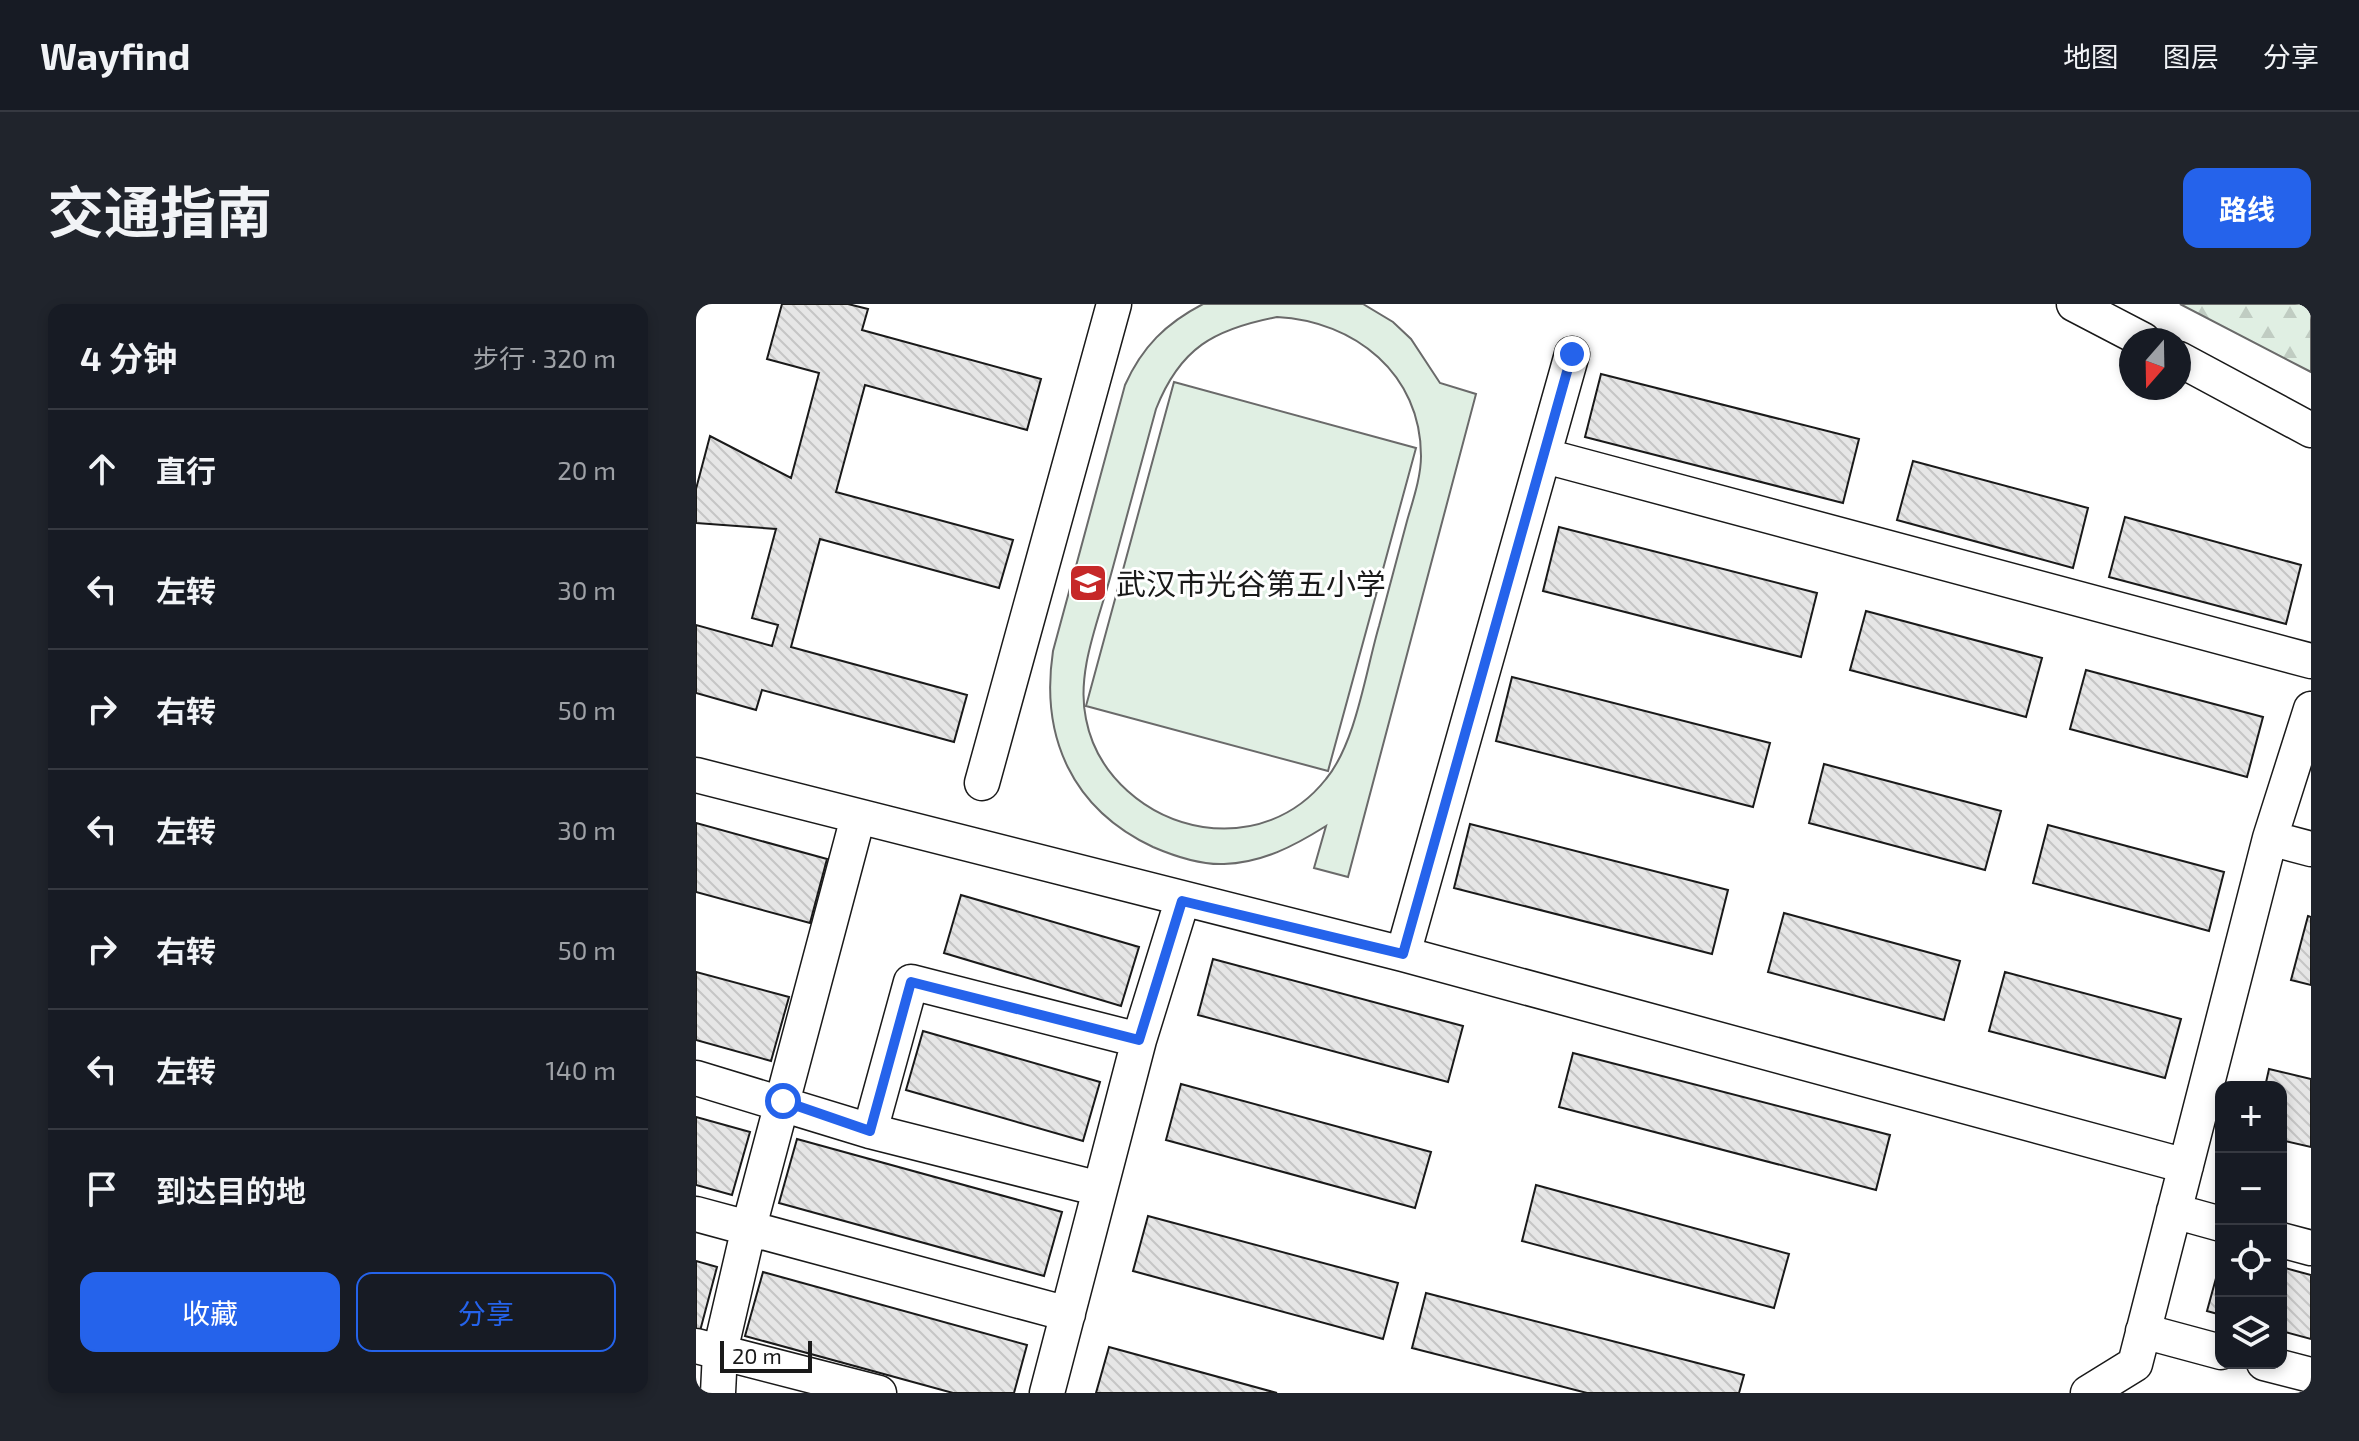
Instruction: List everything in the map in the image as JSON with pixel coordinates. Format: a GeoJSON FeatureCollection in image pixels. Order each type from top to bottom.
{"type":"FeatureCollection","features":[{"type":"Feature","properties":{"kind":"street"},"geometry":{"type":"LineString","coordinates":[[982,783],[1114,304]]}},
{"type":"Feature","properties":{"kind":"street"},"geometry":{"type":"LineString","coordinates":[[2074,304],[2120,328]]}},
{"type":"Feature","properties":{"kind":"street"},"geometry":{"type":"LineString","coordinates":[[1403,954],[1572,354]]}},
{"type":"Feature","properties":{"kind":"street"},"geometry":{"type":"LineString","coordinates":[[2191,365],[2311,430]]}},
{"type":"Feature","properties":{"kind":"street"},"geometry":{"type":"LineString","coordinates":[[1545,456],[2311,661]]}},
{"type":"Feature","properties":{"kind":"street"},"geometry":{"type":"LineString","coordinates":[[2088,1393],[2135,1364],[2270,838],[2311,709]]}},
{"type":"Feature","properties":{"kind":"street"},"geometry":{"type":"LineString","coordinates":[[696,775],[1182,901],[1403,954],[2186,1166]]}},
{"type":"Feature","properties":{"kind":"street"},"geometry":{"type":"LineString","coordinates":[[718,1393],[708,1349],[749,1227],[858,817]]}},
{"type":"Feature","properties":{"kind":"street"},"geometry":{"type":"LineString","coordinates":[[2270,838],[2311,849]]}},
{"type":"Feature","properties":{"kind":"street"},"geometry":{"type":"LineString","coordinates":[[1047,1393],[1139,1040],[1182,901]]}},
{"type":"Feature","properties":{"kind":"street"},"geometry":{"type":"LineString","coordinates":[[870,1131],[911,982],[1139,1040]]}},
{"type":"Feature","properties":{"kind":"street"},"geometry":{"type":"LineString","coordinates":[[696,1078],[783,1101],[870,1131],[1100,1189]]}},
{"type":"Feature","properties":{"kind":"street"},"geometry":{"type":"LineString","coordinates":[[2174,1211],[2215,1222]]}},
{"type":"Feature","properties":{"kind":"street"},"geometry":{"type":"LineString","coordinates":[[696,1214],[1068,1314]]}},
{"type":"Feature","properties":{"kind":"street"},"geometry":{"type":"LineString","coordinates":[[2287,1242],[2311,1248]]}},
{"type":"Feature","properties":{"kind":"street"},"geometry":{"type":"LineString","coordinates":[[2143,1331],[2215,1350]]}},
{"type":"Feature","properties":{"kind":"street"},"geometry":{"type":"LineString","coordinates":[[708,1349],[879,1393]]}},
{"type":"Feature","properties":{"kind":"street"},"geometry":{"type":"LineString","coordinates":[[2287,1369],[2311,1375]]}},
{"type":"Feature","properties":{"kind":"green space"},"geometry":{"type":"Polygon","coordinates":[[[1203,304],[1363,304],[1393,322],[1411,339],[1440,383],[1476,394],[1348,877],[1314,868],[1326,826],[1277,852],[1238,863],[1197,861],[1153,847],[1125,831],[1101,812],[1082,791],[1058,741],[1050,683],[1053,651],[1125,385],[1156,337],[1203,304]],[[1277,317],[1235,328],[1202,345],[1176,371],[1156,409],[1086,666],[1086,719],[1101,759],[1113,776],[1144,804],[1182,822],[1203,827],[1238,828],[1287,813],[1314,792],[1336,764],[1359,706],[1418,480],[1421,456],[1418,427],[1409,400],[1396,377],[1378,357],[1357,341],[1306,321],[1277,317]]]}},
{"type":"Feature","properties":{"kind":"green space"},"geometry":{"type":"Polygon","coordinates":[[[2180,304],[2311,304],[2311,372],[2180,304]]]}},
{"type":"Feature","properties":{"kind":"green space"},"geometry":{"type":"Polygon","coordinates":[[[1174,382],[1416,448],[1328,771],[1086,706],[1174,382]]]}},
{"type":"Feature","properties":{"kind":"building"},"geometry":{"type":"Polygon","coordinates":[[[782,304],[848,304],[868,309],[862,330],[1041,379],[1027,430],[865,385],[836,492],[1013,540],[999,588],[820,539],[791,647],[967,695],[954,742],[762,690],[756,710],[696,693],[696,625],[772,646],[778,625],[752,618],[776,529],[696,523],[696,489],[710,436],[791,478],[819,373],[767,359],[782,304]]]}},
{"type":"Feature","properties":{"kind":"building"},"geometry":{"type":"Polygon","coordinates":[[[1601,374],[1859,439],[1843,503],[1585,437],[1601,374]]]}},
{"type":"Feature","properties":{"kind":"building"},"geometry":{"type":"Polygon","coordinates":[[[1913,461],[2088,508],[2073,568],[1897,520],[1913,461]]]}},
{"type":"Feature","properties":{"kind":"building"},"geometry":{"type":"Polygon","coordinates":[[[2125,517],[2301,565],[2286,624],[2109,577],[2125,517]]]}},
{"type":"Feature","properties":{"kind":"building"},"geometry":{"type":"Polygon","coordinates":[[[1559,527],[1817,593],[1801,657],[1543,591],[1559,527]]]}},
{"type":"Feature","properties":{"kind":"building"},"geometry":{"type":"Polygon","coordinates":[[[1866,611],[2042,658],[2026,717],[1850,670],[1866,611]]]}},
{"type":"Feature","properties":{"kind":"building"},"geometry":{"type":"Polygon","coordinates":[[[2086,670],[2263,717],[2247,777],[2070,729],[2086,670]]]}},
{"type":"Feature","properties":{"kind":"building"},"geometry":{"type":"Polygon","coordinates":[[[1512,677],[1770,743],[1753,807],[1496,741],[1512,677]]]}},
{"type":"Feature","properties":{"kind":"building"},"geometry":{"type":"Polygon","coordinates":[[[1824,764],[2001,811],[1985,870],[1809,823],[1824,764]]]}},
{"type":"Feature","properties":{"kind":"building"},"geometry":{"type":"Polygon","coordinates":[[[696,823],[827,859],[810,923],[696,892],[696,823]]]}},
{"type":"Feature","properties":{"kind":"building"},"geometry":{"type":"Polygon","coordinates":[[[1470,824],[1728,890],[1712,954],[1454,888],[1470,824]]]}},
{"type":"Feature","properties":{"kind":"building"},"geometry":{"type":"Polygon","coordinates":[[[2048,825],[2224,872],[2209,931],[2033,883],[2048,825]]]}},
{"type":"Feature","properties":{"kind":"building"},"geometry":{"type":"Polygon","coordinates":[[[961,895],[1139,947],[1121,1006],[944,953],[961,895]]]}},
{"type":"Feature","properties":{"kind":"building"},"geometry":{"type":"Polygon","coordinates":[[[1784,913],[1960,961],[1944,1020],[1768,972],[1784,913]]]}},
{"type":"Feature","properties":{"kind":"building"},"geometry":{"type":"Polygon","coordinates":[[[2308,916],[2311,917],[2311,985],[2291,980],[2308,916]]]}},
{"type":"Feature","properties":{"kind":"building"},"geometry":{"type":"Polygon","coordinates":[[[1213,959],[1463,1026],[1448,1082],[1198,1015],[1213,959]]]}},
{"type":"Feature","properties":{"kind":"building"},"geometry":{"type":"Polygon","coordinates":[[[696,972],[789,997],[771,1061],[696,1040],[696,972]]]}},
{"type":"Feature","properties":{"kind":"building"},"geometry":{"type":"Polygon","coordinates":[[[2005,972],[2181,1019],[2165,1078],[1989,1031],[2005,972]]]}},
{"type":"Feature","properties":{"kind":"building"},"geometry":{"type":"Polygon","coordinates":[[[923,1031],[1100,1082],[1083,1141],[906,1090],[923,1031]]]}},
{"type":"Feature","properties":{"kind":"building"},"geometry":{"type":"Polygon","coordinates":[[[1573,1053],[1890,1135],[1876,1190],[1559,1107],[1573,1053]]]}},
{"type":"Feature","properties":{"kind":"building"},"geometry":{"type":"Polygon","coordinates":[[[2269,1069],[2311,1079],[2311,1147],[2287,1141],[2287,1081],[2266,1081],[2269,1069]]]}},
{"type":"Feature","properties":{"kind":"building"},"geometry":{"type":"Polygon","coordinates":[[[1181,1084],[1431,1152],[1415,1208],[1166,1140],[1181,1084]]]}},
{"type":"Feature","properties":{"kind":"building"},"geometry":{"type":"Polygon","coordinates":[[[696,1117],[750,1132],[732,1195],[696,1185],[696,1117]]]}},
{"type":"Feature","properties":{"kind":"building"},"geometry":{"type":"Polygon","coordinates":[[[797,1139],[1062,1212],[1044,1276],[779,1203],[797,1139]]]}},
{"type":"Feature","properties":{"kind":"building"},"geometry":{"type":"Polygon","coordinates":[[[1536,1185],[1789,1254],[1774,1308],[1522,1241],[1536,1185]]]}},
{"type":"Feature","properties":{"kind":"building"},"geometry":{"type":"Polygon","coordinates":[[[1148,1216],[1398,1283],[1383,1339],[1133,1271],[1148,1216]]]}},
{"type":"Feature","properties":{"kind":"building"},"geometry":{"type":"Polygon","coordinates":[[[696,1261],[717,1267],[700,1331],[696,1330],[696,1261]]]}},
{"type":"Feature","properties":{"kind":"building"},"geometry":{"type":"Polygon","coordinates":[[[2287,1269],[2311,1275],[2311,1339],[2287,1333],[2287,1269]]]}},
{"type":"Feature","properties":{"kind":"building"},"geometry":{"type":"Polygon","coordinates":[[[763,1272],[1027,1345],[1014,1393],[953,1393],[745,1336],[763,1272]]]}},
{"type":"Feature","properties":{"kind":"building"},"geometry":{"type":"Polygon","coordinates":[[[2215,1282],[2215,1313],[2207,1311],[2215,1282]]]}},
{"type":"Feature","properties":{"kind":"building"},"geometry":{"type":"Polygon","coordinates":[[[1426,1293],[1744,1375],[1739,1393],[1587,1393],[1412,1348],[1426,1293]]]}},
{"type":"Feature","properties":{"kind":"building"},"geometry":{"type":"Polygon","coordinates":[[[1109,1347],[1277,1393],[1096,1393],[1109,1347]]]}},
{"type":"Feature","properties":{"kind":"place","name":"武汉市光谷第五小学"},"geometry":{"type":"Point","coordinates":[1088,583]}},
{"type":"Feature","properties":{"kind":"route"},"geometry":{"type":"LineString","coordinates":[[783,1101],[870,1131],[911,982],[1139,1040],[1182,901],[1403,954],[1572,354]]}}]}
